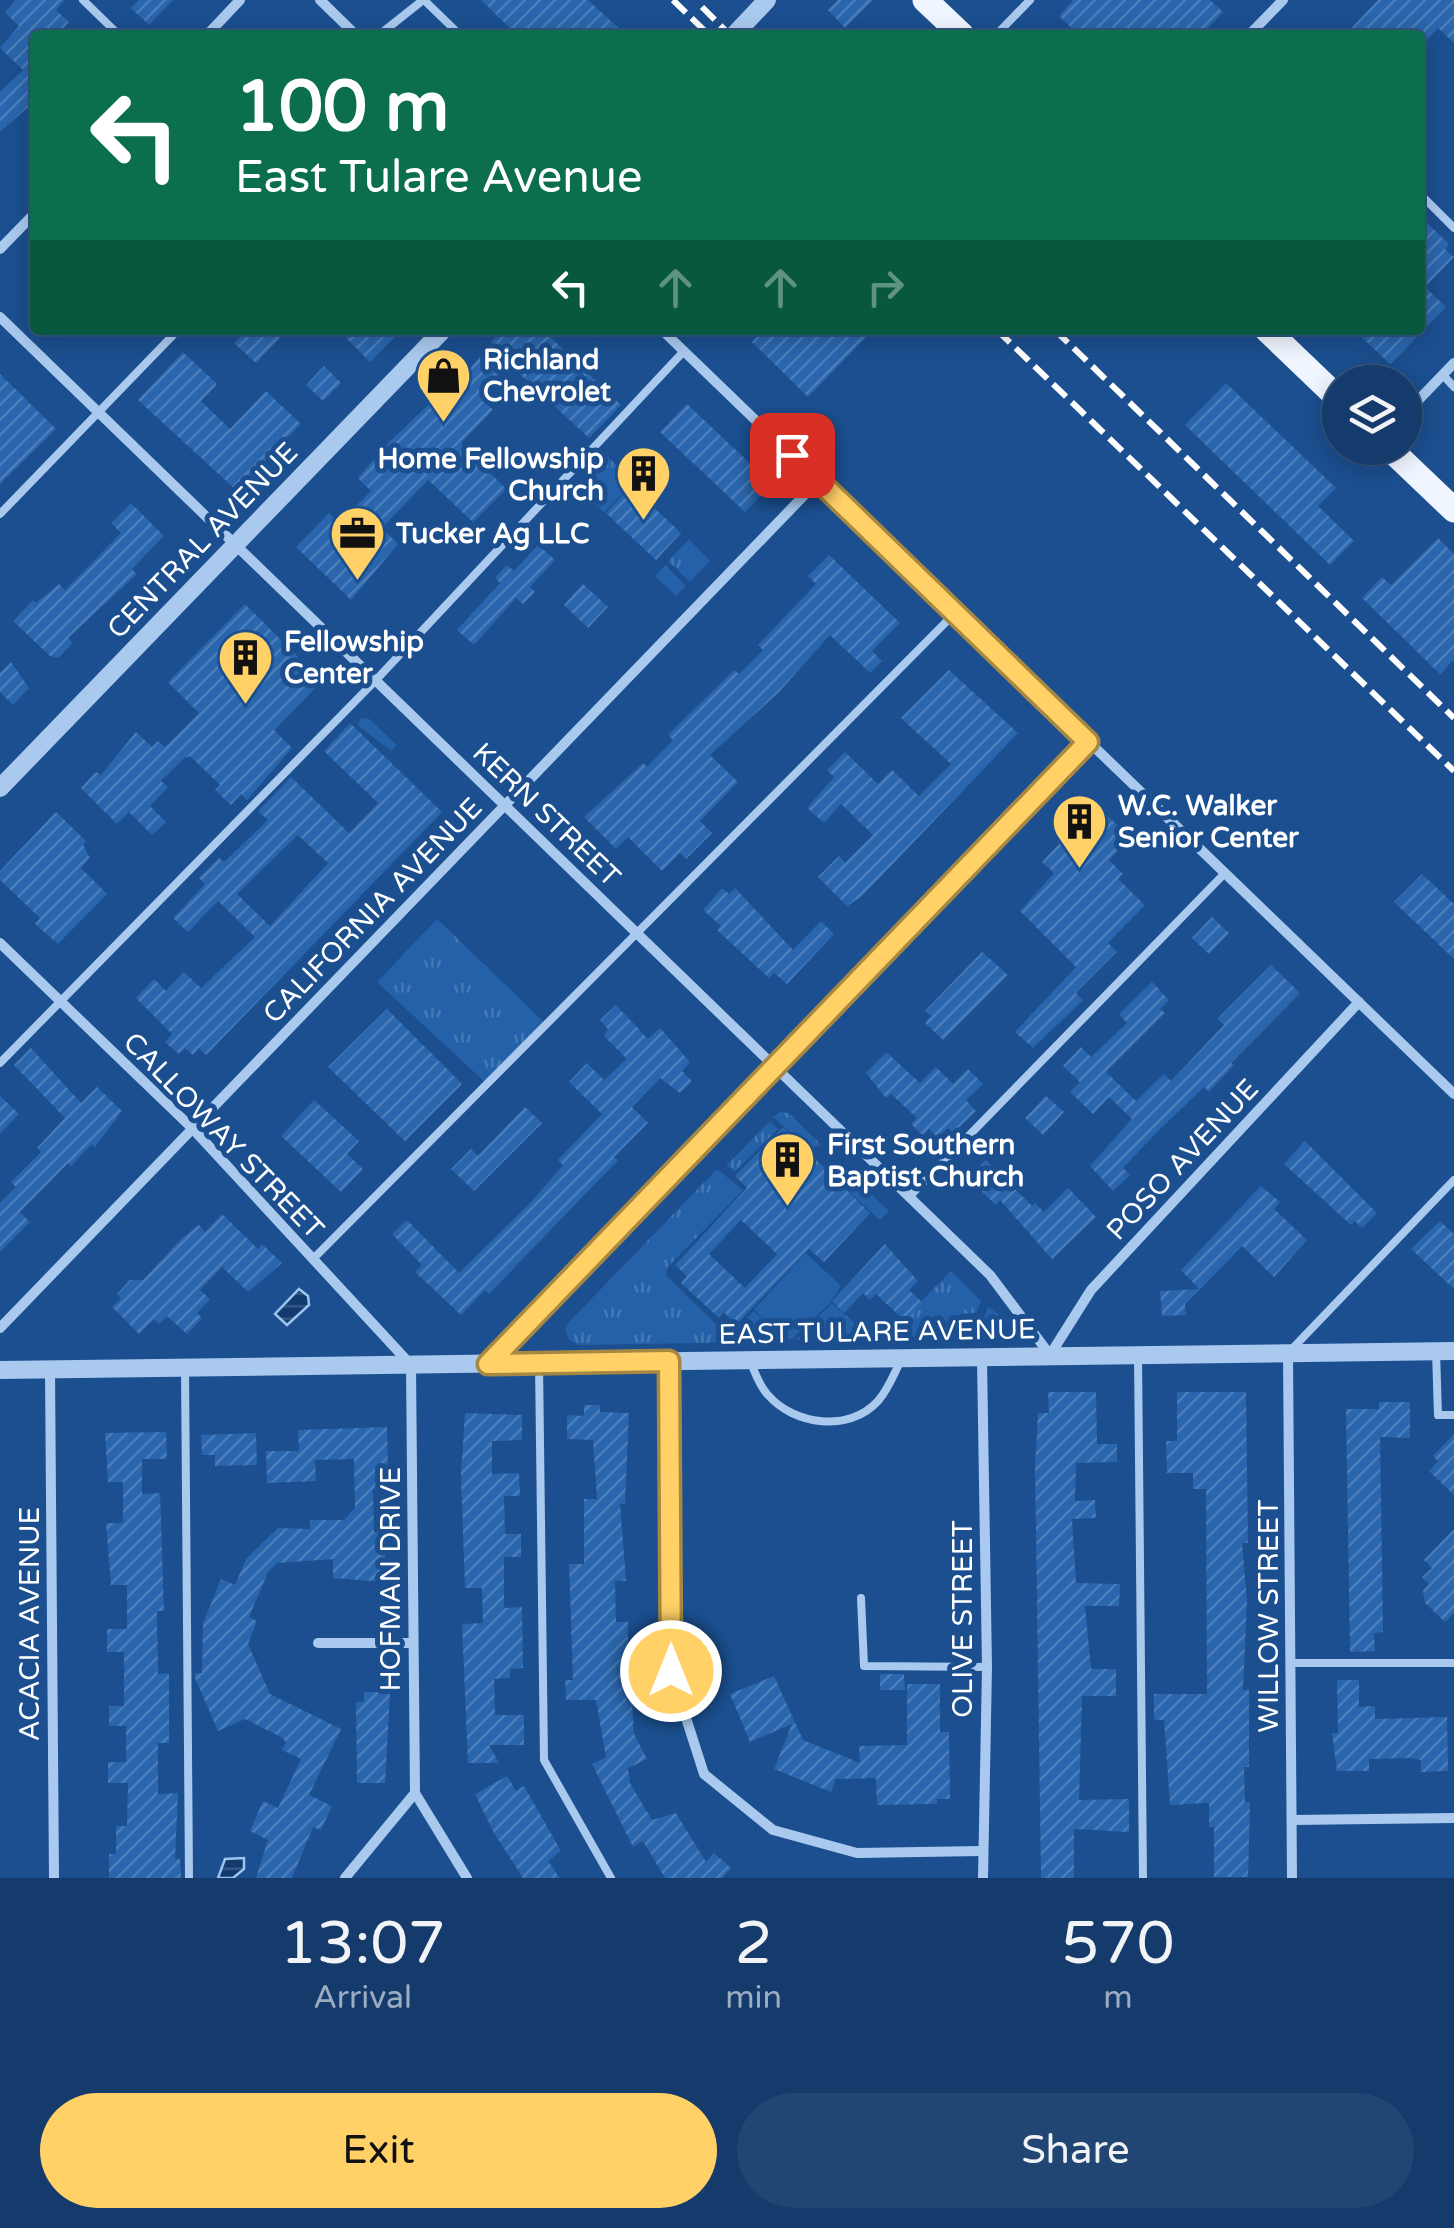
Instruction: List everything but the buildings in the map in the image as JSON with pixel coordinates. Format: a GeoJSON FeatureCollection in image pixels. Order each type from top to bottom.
{"type":"FeatureCollection","features":[{"type":"Feature","properties":{"kind":"main road"},"geometry":{"type":"LineString","coordinates":[[926,0],[957,30]]}},
{"type":"Feature","properties":{"kind":"main road"},"geometry":{"type":"LineString","coordinates":[[1272,335],[1322,383]]}},
{"type":"Feature","properties":{"kind":"main road"},"geometry":{"type":"LineString","coordinates":[[1407,465],[1454,510]]}},
{"type":"Feature","properties":{"kind":"street"},"geometry":{"type":"LineString","coordinates":[[212,30],[240,0]]}},
{"type":"Feature","properties":{"kind":"street"},"geometry":{"type":"LineString","coordinates":[[320,0],[351,30]]}},
{"type":"Feature","properties":{"kind":"street"},"geometry":{"type":"LineString","coordinates":[[1257,30],[1283,0]]}},
{"type":"Feature","properties":{"kind":"street"},"geometry":{"type":"LineString","coordinates":[[738,30],[758,3]]}},
{"type":"Feature","properties":{"kind":"street"},"geometry":{"type":"LineString","coordinates":[[0,248],[30,217]]}},
{"type":"Feature","properties":{"kind":"street","name":"KERN STREET"},"geometry":{"type":"LineString","coordinates":[[0,317],[990,1274],[1050,1355]]}},
{"type":"Feature","properties":{"kind":"street","name":"CENTRAL AVENUE"},"geometry":{"type":"LineString","coordinates":[[0,788],[438,335]]}},
{"type":"Feature","properties":{"kind":"street"},"geometry":{"type":"LineString","coordinates":[[667,335],[1454,1094]]}},
{"type":"Feature","properties":{"kind":"street"},"geometry":{"type":"LineString","coordinates":[[1422,397],[1454,364]]}},
{"type":"Feature","properties":{"kind":"street","name":"CALIFORNIA AVENUE"},"geometry":{"type":"LineString","coordinates":[[0,1328],[818,481]]}},
{"type":"Feature","properties":{"kind":"street"},"geometry":{"type":"LineString","coordinates":[[488,1364],[1088,742]]}},
{"type":"Feature","properties":{"kind":"street","name":"CALLOWAY STREET"},"geometry":{"type":"LineString","coordinates":[[0,943],[192,1129],[411,1364]]}},
{"type":"Feature","properties":{"kind":"street","name":"POSO AVENUE"},"geometry":{"type":"LineString","coordinates":[[1050,1355],[1091,1290],[1358,1002]]}},
{"type":"Feature","properties":{"kind":"street","name":"EAST TULARE AVENUE"},"geometry":{"type":"LineString","coordinates":[[0,1370],[1445,1351]]}},
{"type":"Feature","properties":{"kind":"street","name":"WILLOW STREET"},"geometry":{"type":"LineString","coordinates":[[1288,1353],[1292,1878]]}},
{"type":"Feature","properties":{"kind":"street","name":"OLIVE STREET"},"geometry":{"type":"LineString","coordinates":[[982,1360],[986,1667],[982,1878]]}},
{"type":"Feature","properties":{"kind":"street"},"geometry":{"type":"LineString","coordinates":[[669,1361],[671,1671],[704,1774],[773,1830],[857,1853],[982,1851]]}},
{"type":"Feature","properties":{"kind":"street","name":"HOFMAN DRIVE"},"geometry":{"type":"LineString","coordinates":[[411,1364],[414,1793]]}},
{"type":"Feature","properties":{"kind":"street","name":"ACACIA AVENUE"},"geometry":{"type":"LineString","coordinates":[[50,1370],[54,1878]]}},
{"type":"Feature","properties":{"kind":"street"},"geometry":{"type":"LineString","coordinates":[[318,1643],[413,1642]]}},
{"type":"Feature","properties":{"kind":"street"},"geometry":{"type":"LineString","coordinates":[[345,1878],[414,1793],[467,1878]]}},
{"type":"Feature","properties":{"kind":"street"},"geometry":{"type":"LineString","coordinates":[[1292,1820],[1454,1818]]}},
{"type":"Feature","properties":{"kind":"lane"},"geometry":{"type":"LineString","coordinates":[[83,0],[114,30]]}},
{"type":"Feature","properties":{"kind":"lane"},"geometry":{"type":"LineString","coordinates":[[385,30],[423,0],[455,30]]}},
{"type":"Feature","properties":{"kind":"lane"},"geometry":{"type":"LineString","coordinates":[[1001,30],[1030,0]]}},
{"type":"Feature","properties":{"kind":"lane"},"geometry":{"type":"LineString","coordinates":[[1425,199],[1454,228]]}},
{"type":"Feature","properties":{"kind":"lane"},"geometry":{"type":"LineString","coordinates":[[0,514],[173,335]]}},
{"type":"Feature","properties":{"kind":"lane"},"geometry":{"type":"LineString","coordinates":[[0,1063],[376,680],[684,351]]}},
{"type":"Feature","properties":{"kind":"lane"},"geometry":{"type":"LineString","coordinates":[[1443,375],[1454,386]]}},
{"type":"Feature","properties":{"kind":"lane"},"geometry":{"type":"LineString","coordinates":[[313,1259],[955,613]]}},
{"type":"Feature","properties":{"kind":"lane"},"geometry":{"type":"LineString","coordinates":[[910,1196],[1225,873]]}},
{"type":"Feature","properties":{"kind":"lane"},"geometry":{"type":"LineString","coordinates":[[1288,1353],[1454,1180]]}},
{"type":"Feature","properties":{"kind":"lane"},"geometry":{"type":"LineString","coordinates":[[1445,1351],[1438,1415],[1454,1415]]}},
{"type":"Feature","properties":{"kind":"lane"},"geometry":{"type":"LineString","coordinates":[[1138,1354],[1142,1878]]}},
{"type":"Feature","properties":{"kind":"lane"},"geometry":{"type":"LineString","coordinates":[[750,1361],[764,1392],[782,1409],[824,1421],[856,1416],[870,1408],[882,1398],[901,1360]]}},
{"type":"Feature","properties":{"kind":"lane"},"geometry":{"type":"LineString","coordinates":[[539,1363],[544,1760],[611,1878]]}},
{"type":"Feature","properties":{"kind":"lane"},"geometry":{"type":"LineString","coordinates":[[185,1368],[189,1878]]}},
{"type":"Feature","properties":{"kind":"lane"},"geometry":{"type":"LineString","coordinates":[[861,1598],[864,1666],[986,1667]]}},
{"type":"Feature","properties":{"kind":"lane"},"geometry":{"type":"LineString","coordinates":[[1291,1664],[1454,1664]]}},
{"type":"Feature","properties":{"kind":"green space"},"geometry":{"type":"Polygon","coordinates":[[[607,456],[634,482],[604,512],[577,486],[607,456]]]}},
{"type":"Feature","properties":{"kind":"green space"},"geometry":{"type":"Polygon","coordinates":[[[689,539],[710,561],[690,582],[668,561],[689,539]]]}},
{"type":"Feature","properties":{"kind":"green space"},"geometry":{"type":"Polygon","coordinates":[[[665,565],[686,586],[676,596],[655,576],[665,565]]]}},
{"type":"Feature","properties":{"kind":"green space"},"geometry":{"type":"Polygon","coordinates":[[[368,718],[397,745],[391,751],[358,725],[360,719],[368,718]]]}},
{"type":"Feature","properties":{"kind":"green space"},"geometry":{"type":"Polygon","coordinates":[[[437,919],[544,1022],[486,1083],[377,982],[437,919]]]}},
{"type":"Feature","properties":{"kind":"green space"},"geometry":{"type":"Polygon","coordinates":[[[780,1112],[789,1113],[821,1145],[809,1149],[773,1117],[780,1112]]]}},
{"type":"Feature","properties":{"kind":"green space"},"geometry":{"type":"Polygon","coordinates":[[[770,1121],[778,1129],[735,1172],[727,1165],[770,1121]]]}},
{"type":"Feature","properties":{"kind":"green space"},"geometry":{"type":"Polygon","coordinates":[[[717,1169],[743,1190],[667,1268],[666,1275],[725,1333],[732,1333],[754,1311],[773,1330],[761,1342],[579,1345],[569,1340],[565,1328],[569,1322],[717,1169]]]}},
{"type":"Feature","properties":{"kind":"green space"},"geometry":{"type":"Polygon","coordinates":[[[857,1180],[889,1211],[880,1220],[845,1188],[857,1180]]]}},
{"type":"Feature","properties":{"kind":"green space"},"geometry":{"type":"Polygon","coordinates":[[[806,1253],[841,1286],[830,1303],[792,1339],[767,1341],[774,1330],[754,1309],[806,1253]]]}},
{"type":"Feature","properties":{"kind":"green space"},"geometry":{"type":"Polygon","coordinates":[[[951,1271],[981,1301],[976,1313],[960,1314],[961,1329],[980,1327],[988,1307],[1008,1321],[1004,1336],[796,1340],[832,1303],[868,1335],[887,1336],[951,1271]]]}},
{"type":"Feature","properties":{"kind":"shaded area"},"geometry":{"type":"Polygon","coordinates":[[[299,1289],[308,1296],[309,1305],[287,1325],[275,1314],[299,1289]]]}},
{"type":"Feature","properties":{"kind":"shaded area"},"geometry":{"type":"Polygon","coordinates":[[[244,1858],[244,1869],[233,1878],[218,1878],[225,1859],[244,1858]]]}},
{"type":"Feature","properties":{"kind":"railway"},"geometry":{"type":"LineString","coordinates":[[673,0],[704,30]]}},
{"type":"Feature","properties":{"kind":"railway"},"geometry":{"type":"LineString","coordinates":[[702,7],[725,30]]}},
{"type":"Feature","properties":{"kind":"railway"},"geometry":{"type":"LineString","coordinates":[[1002,335],[1454,771]]}},
{"type":"Feature","properties":{"kind":"railway"},"geometry":{"type":"LineString","coordinates":[[1060,335],[1454,718]]}},
{"type":"Feature","properties":{"kind":"place","name":"Richland Chevrolet"},"geometry":{"type":"Point","coordinates":[444,424]}},
{"type":"Feature","properties":{"kind":"place","name":"Home Fellowship Church"},"geometry":{"type":"Point","coordinates":[643,523]}},
{"type":"Feature","properties":{"kind":"place","name":"Tucker Ag LLC"},"geometry":{"type":"Point","coordinates":[357,582]}},
{"type":"Feature","properties":{"kind":"place","name":"Fellowship Center"},"geometry":{"type":"Point","coordinates":[245,706]}},
{"type":"Feature","properties":{"kind":"place","name":"W.C. Walker Senior Center"},"geometry":{"type":"Point","coordinates":[1079,870]}},
{"type":"Feature","properties":{"kind":"place","name":"First Southern Baptist Church"},"geometry":{"type":"Point","coordinates":[788,1209]}},
{"type":"Feature","properties":{"kind":"route"},"geometry":{"type":"LineString","coordinates":[[671,1671],[669,1361],[488,1364],[1088,742],[792,455]]}}]}
